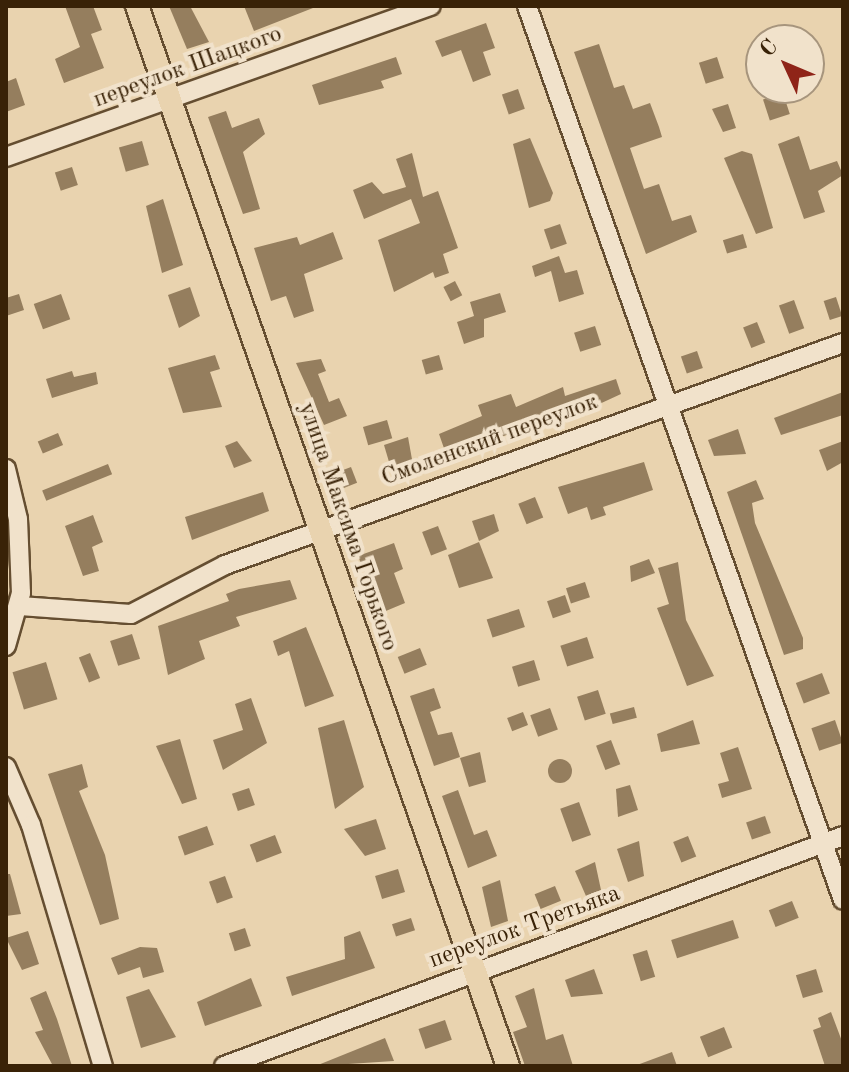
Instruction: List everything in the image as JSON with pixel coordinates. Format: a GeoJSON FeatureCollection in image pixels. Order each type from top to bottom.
{"type":"FeatureCollection","features":[{"type":"Feature","properties":{"kind":"main road","name":"улица Максима Горького"},"geometry":{"type":"LineString","coordinates":[[137,6],[508,1066]]}},
{"type":"Feature","properties":{"kind":"street","name":"переулок Шацкого"},"geometry":{"type":"LineString","coordinates":[[6,157],[171,102],[431,6]]}},
{"type":"Feature","properties":{"kind":"street"},"geometry":{"type":"LineString","coordinates":[[527,6],[843,900]]}},
{"type":"Feature","properties":{"kind":"street","name":"Смоленский переулок"},"geometry":{"type":"LineString","coordinates":[[20,606],[131,614],[225,565],[666,403],[843,343]]}},
{"type":"Feature","properties":{"kind":"street"},"geometry":{"type":"LineString","coordinates":[[6,469],[18,519],[20,606],[6,646]]}},
{"type":"Feature","properties":{"kind":"street"},"geometry":{"type":"LineString","coordinates":[[6,767],[31,825],[103,1066]]}},
{"type":"Feature","properties":{"kind":"street","name":"переулок Третьяка"},"geometry":{"type":"LineString","coordinates":[[224,1066],[843,836]]}},
{"type":"Feature","properties":{"kind":"building"},"geometry":{"type":"Polygon","coordinates":[[[65,6],[93,6],[102,30],[91,34],[104,68],[64,83],[55,59],[80,47],[65,6]]]}},
{"type":"Feature","properties":{"kind":"building"},"geometry":{"type":"Polygon","coordinates":[[[169,6],[190,6],[209,42],[187,49],[169,6]]]}},
{"type":"Feature","properties":{"kind":"building"},"geometry":{"type":"Polygon","coordinates":[[[244,6],[312,6],[313,8],[254,31],[244,6]]]}},
{"type":"Feature","properties":{"kind":"building"},"geometry":{"type":"Polygon","coordinates":[[[486,23],[495,48],[483,52],[491,75],[473,82],[461,50],[442,57],[435,41],[486,23]]]}},
{"type":"Feature","properties":{"kind":"building"},"geometry":{"type":"Polygon","coordinates":[[[599,44],[614,88],[624,85],[633,109],[650,103],[659,127],[662,137],[630,148],[644,189],[659,184],[672,221],[691,215],[697,232],[646,254],[574,52],[599,44]]]}},
{"type":"Feature","properties":{"kind":"building"},"geometry":{"type":"Polygon","coordinates":[[[396,57],[402,74],[381,81],[384,88],[319,105],[312,85],[396,57]]]}},
{"type":"Feature","properties":{"kind":"building"},"geometry":{"type":"Polygon","coordinates":[[[717,57],[724,78],[706,84],[699,63],[717,57]]]}},
{"type":"Feature","properties":{"kind":"building"},"geometry":{"type":"Polygon","coordinates":[[[16,78],[25,105],[6,112],[6,82],[16,78]]]}},
{"type":"Feature","properties":{"kind":"building"},"geometry":{"type":"Polygon","coordinates":[[[518,89],[525,109],[509,114],[502,95],[518,89]]]}},
{"type":"Feature","properties":{"kind":"building"},"geometry":{"type":"Polygon","coordinates":[[[728,104],[736,128],[723,132],[712,109],[728,104]]]}},
{"type":"Feature","properties":{"kind":"building"},"geometry":{"type":"Polygon","coordinates":[[[764,104],[787,104],[790,114],[770,120],[764,104]]]}},
{"type":"Feature","properties":{"kind":"building"},"geometry":{"type":"Polygon","coordinates":[[[226,111],[232,128],[259,118],[265,134],[243,152],[260,209],[243,214],[208,117],[226,111]]]}},
{"type":"Feature","properties":{"kind":"building"},"geometry":{"type":"Polygon","coordinates":[[[799,136],[810,170],[837,161],[843,175],[818,191],[825,212],[804,219],[778,144],[799,136]]]}},
{"type":"Feature","properties":{"kind":"building"},"geometry":{"type":"Polygon","coordinates":[[[530,138],[553,193],[550,201],[529,208],[513,144],[530,138]]]}},
{"type":"Feature","properties":{"kind":"building"},"geometry":{"type":"Polygon","coordinates":[[[142,141],[149,165],[126,172],[119,148],[142,141]]]}},
{"type":"Feature","properties":{"kind":"building"},"geometry":{"type":"Polygon","coordinates":[[[742,151],[752,154],[773,228],[756,234],[724,158],[742,151]]]}},
{"type":"Feature","properties":{"kind":"building"},"geometry":{"type":"Polygon","coordinates":[[[412,153],[423,197],[438,191],[458,248],[443,254],[449,273],[435,278],[433,272],[394,292],[378,240],[420,223],[411,199],[364,219],[353,190],[372,182],[383,194],[406,187],[396,159],[412,153]]]}},
{"type":"Feature","properties":{"kind":"building"},"geometry":{"type":"Polygon","coordinates":[[[72,167],[78,185],[61,191],[55,173],[72,167]]]}},
{"type":"Feature","properties":{"kind":"building"},"geometry":{"type":"Polygon","coordinates":[[[163,199],[183,265],[162,273],[146,206],[163,199]]]}},
{"type":"Feature","properties":{"kind":"building"},"geometry":{"type":"Polygon","coordinates":[[[560,224],[567,244],[551,249],[544,230],[560,224]]]}},
{"type":"Feature","properties":{"kind":"building"},"geometry":{"type":"Polygon","coordinates":[[[333,232],[343,259],[304,274],[314,311],[294,318],[286,296],[271,301],[254,248],[297,237],[300,245],[333,232]]]}},
{"type":"Feature","properties":{"kind":"building"},"geometry":{"type":"Polygon","coordinates":[[[743,234],[747,247],[727,254],[723,240],[743,234]]]}},
{"type":"Feature","properties":{"kind":"building"},"geometry":{"type":"Polygon","coordinates":[[[559,256],[565,273],[577,270],[584,294],[559,302],[551,271],[535,277],[532,266],[559,256]]]}},
{"type":"Feature","properties":{"kind":"building"},"geometry":{"type":"Polygon","coordinates":[[[455,281],[462,295],[451,301],[443,287],[455,281]]]}},
{"type":"Feature","properties":{"kind":"building"},"geometry":{"type":"Polygon","coordinates":[[[190,287],[200,316],[179,328],[168,295],[190,287]]]}},
{"type":"Feature","properties":{"kind":"building"},"geometry":{"type":"Polygon","coordinates":[[[500,293],[506,312],[484,319],[484,337],[464,344],[457,322],[474,316],[470,302],[500,293]]]}},
{"type":"Feature","properties":{"kind":"building"},"geometry":{"type":"Polygon","coordinates":[[[19,294],[24,310],[6,316],[6,298],[19,294]]]}},
{"type":"Feature","properties":{"kind":"building"},"geometry":{"type":"Polygon","coordinates":[[[61,294],[70,319],[43,329],[34,304],[61,294]]]}},
{"type":"Feature","properties":{"kind":"building"},"geometry":{"type":"Polygon","coordinates":[[[836,297],[842,316],[830,320],[824,301],[836,297]]]}},
{"type":"Feature","properties":{"kind":"building"},"geometry":{"type":"Polygon","coordinates":[[[794,300],[804,328],[789,334],[779,305],[794,300]]]}},
{"type":"Feature","properties":{"kind":"building"},"geometry":{"type":"Polygon","coordinates":[[[757,322],[765,342],[751,348],[743,328],[757,322]]]}},
{"type":"Feature","properties":{"kind":"building"},"geometry":{"type":"Polygon","coordinates":[[[595,326],[601,345],[580,352],[574,333],[595,326]]]}},
{"type":"Feature","properties":{"kind":"building"},"geometry":{"type":"Polygon","coordinates":[[[697,351],[703,368],[687,374],[681,357],[697,351]]]}},
{"type":"Feature","properties":{"kind":"building"},"geometry":{"type":"Polygon","coordinates":[[[215,355],[220,369],[210,372],[222,407],[183,413],[168,368],[215,355]]]}},
{"type":"Feature","properties":{"kind":"building"},"geometry":{"type":"Polygon","coordinates":[[[439,355],[443,369],[426,374],[422,360],[439,355]]]}},
{"type":"Feature","properties":{"kind":"building"},"geometry":{"type":"Polygon","coordinates":[[[321,359],[326,371],[318,374],[329,402],[339,398],[347,416],[324,425],[296,363],[321,359]]]}},
{"type":"Feature","properties":{"kind":"building"},"geometry":{"type":"Polygon","coordinates":[[[72,371],[74,377],[96,372],[98,384],[52,398],[46,379],[72,371]]]}},
{"type":"Feature","properties":{"kind":"building"},"geometry":{"type":"Polygon","coordinates":[[[616,379],[621,394],[595,406],[584,410],[581,403],[536,416],[539,425],[446,454],[439,434],[482,416],[478,405],[511,394],[516,407],[563,387],[565,396],[616,379]]]}},
{"type":"Feature","properties":{"kind":"building"},"geometry":{"type":"Polygon","coordinates":[[[843,392],[843,415],[781,435],[774,418],[843,392]]]}},
{"type":"Feature","properties":{"kind":"building"},"geometry":{"type":"Polygon","coordinates":[[[387,420],[392,438],[368,445],[363,427],[387,420]]]}},
{"type":"Feature","properties":{"kind":"building"},"geometry":{"type":"Polygon","coordinates":[[[738,429],[746,454],[714,456],[708,440],[738,429]]]}},
{"type":"Feature","properties":{"kind":"building"},"geometry":{"type":"Polygon","coordinates":[[[58,433],[63,445],[43,454],[38,442],[58,433]]]}},
{"type":"Feature","properties":{"kind":"building"},"geometry":{"type":"Polygon","coordinates":[[[408,437],[413,465],[392,472],[384,445],[408,437]]]}},
{"type":"Feature","properties":{"kind":"building"},"geometry":{"type":"Polygon","coordinates":[[[237,441],[252,461],[234,468],[225,446],[237,441]]]}},
{"type":"Feature","properties":{"kind":"building"},"geometry":{"type":"Polygon","coordinates":[[[843,441],[843,462],[827,471],[819,450],[843,441]]]}},
{"type":"Feature","properties":{"kind":"building"},"geometry":{"type":"Polygon","coordinates":[[[644,462],[653,490],[603,507],[606,515],[591,520],[587,507],[568,514],[558,487],[644,462]]]}},
{"type":"Feature","properties":{"kind":"building"},"geometry":{"type":"Polygon","coordinates":[[[108,464],[112,474],[46,501],[42,491],[108,464]]]}},
{"type":"Feature","properties":{"kind":"building"},"geometry":{"type":"Polygon","coordinates":[[[351,467],[357,483],[337,490],[331,475],[351,467]]]}},
{"type":"Feature","properties":{"kind":"building"},"geometry":{"type":"Polygon","coordinates":[[[756,480],[764,499],[752,503],[755,523],[803,638],[803,649],[784,655],[727,492],[756,480]]]}},
{"type":"Feature","properties":{"kind":"building"},"geometry":{"type":"Polygon","coordinates":[[[263,492],[269,511],[192,540],[185,517],[263,492]]]}},
{"type":"Feature","properties":{"kind":"building"},"geometry":{"type":"Polygon","coordinates":[[[535,497],[543,517],[527,524],[518,504],[535,497]]]}},
{"type":"Feature","properties":{"kind":"building"},"geometry":{"type":"Polygon","coordinates":[[[494,514],[499,531],[479,541],[472,521],[494,514]]]}},
{"type":"Feature","properties":{"kind":"building"},"geometry":{"type":"Polygon","coordinates":[[[93,515],[103,542],[92,547],[99,571],[83,576],[65,526],[93,515]]]}},
{"type":"Feature","properties":{"kind":"building"},"geometry":{"type":"Polygon","coordinates":[[[438,526],[447,549],[431,555],[422,532],[438,526]]]}},
{"type":"Feature","properties":{"kind":"building"},"geometry":{"type":"Polygon","coordinates":[[[479,542],[493,578],[459,588],[448,555],[479,542]]]}},
{"type":"Feature","properties":{"kind":"building"},"geometry":{"type":"Polygon","coordinates":[[[394,543],[403,569],[394,573],[405,603],[381,613],[358,556],[394,543]]]}},
{"type":"Feature","properties":{"kind":"building"},"geometry":{"type":"Polygon","coordinates":[[[649,559],[655,573],[631,582],[630,566],[649,559]]]}},
{"type":"Feature","properties":{"kind":"building"},"geometry":{"type":"Polygon","coordinates":[[[678,562],[686,620],[714,676],[687,686],[657,608],[669,604],[658,568],[678,562]]]}},
{"type":"Feature","properties":{"kind":"building"},"geometry":{"type":"Polygon","coordinates":[[[290,580],[297,599],[236,617],[240,626],[199,641],[205,659],[168,675],[158,626],[229,601],[226,594],[239,589],[290,580]]]}},
{"type":"Feature","properties":{"kind":"building"},"geometry":{"type":"Polygon","coordinates":[[[585,582],[590,597],[571,603],[566,588],[585,582]]]}},
{"type":"Feature","properties":{"kind":"building"},"geometry":{"type":"Polygon","coordinates":[[[565,595],[571,612],[553,618],[547,601],[565,595]]]}},
{"type":"Feature","properties":{"kind":"building"},"geometry":{"type":"Polygon","coordinates":[[[519,609],[525,627],[493,638],[487,620],[519,609]]]}},
{"type":"Feature","properties":{"kind":"building"},"geometry":{"type":"Polygon","coordinates":[[[306,627],[334,696],[305,707],[289,651],[278,656],[273,641],[306,627]]]}},
{"type":"Feature","properties":{"kind":"building"},"geometry":{"type":"Polygon","coordinates":[[[132,634],[140,659],[118,666],[110,641],[132,634]]]}},
{"type":"Feature","properties":{"kind":"building"},"geometry":{"type":"Polygon","coordinates":[[[587,637],[594,658],[567,667],[560,646],[587,637]]]}},
{"type":"Feature","properties":{"kind":"building"},"geometry":{"type":"Polygon","coordinates":[[[420,648],[427,665],[404,674],[398,657],[420,648]]]}},
{"type":"Feature","properties":{"kind":"building"},"geometry":{"type":"Polygon","coordinates":[[[90,653],[100,678],[89,683],[79,657],[90,653]]]}},
{"type":"Feature","properties":{"kind":"building"},"geometry":{"type":"Polygon","coordinates":[[[534,660],[540,680],[518,687],[512,667],[534,660]]]}},
{"type":"Feature","properties":{"kind":"building"},"geometry":{"type":"Polygon","coordinates":[[[46,662],[57,699],[24,710],[13,672],[46,662]]]}},
{"type":"Feature","properties":{"kind":"building"},"geometry":{"type":"Polygon","coordinates":[[[822,673],[830,694],[804,704],[796,683],[822,673]]]}},
{"type":"Feature","properties":{"kind":"building"},"geometry":{"type":"Polygon","coordinates":[[[434,688],[441,708],[430,712],[438,735],[452,732],[460,757],[434,766],[410,696],[434,688]]]}},
{"type":"Feature","properties":{"kind":"building"},"geometry":{"type":"Polygon","coordinates":[[[598,690],[606,714],[585,721],[577,697],[598,690]]]}},
{"type":"Feature","properties":{"kind":"building"},"geometry":{"type":"Polygon","coordinates":[[[251,698],[267,743],[223,770],[213,740],[243,730],[235,704],[251,698]]]}},
{"type":"Feature","properties":{"kind":"building"},"geometry":{"type":"Polygon","coordinates":[[[634,707],[637,718],[613,724],[610,713],[634,707]]]}},
{"type":"Feature","properties":{"kind":"building"},"geometry":{"type":"Polygon","coordinates":[[[550,708],[558,730],[538,737],[530,715],[550,708]]]}},
{"type":"Feature","properties":{"kind":"building"},"geometry":{"type":"Polygon","coordinates":[[[523,712],[528,725],[512,731],[507,718],[523,712]]]}},
{"type":"Feature","properties":{"kind":"building"},"geometry":{"type":"Polygon","coordinates":[[[344,720],[364,787],[335,809],[318,728],[344,720]]]}},
{"type":"Feature","properties":{"kind":"building"},"geometry":{"type":"Polygon","coordinates":[[[693,720],[700,744],[661,752],[657,734],[693,720]]]}},
{"type":"Feature","properties":{"kind":"building"},"geometry":{"type":"Polygon","coordinates":[[[835,720],[843,743],[819,751],[811,728],[835,720]]]}},
{"type":"Feature","properties":{"kind":"building"},"geometry":{"type":"Polygon","coordinates":[[[180,739],[197,799],[182,804],[156,746],[180,739]]]}},
{"type":"Feature","properties":{"kind":"building"},"geometry":{"type":"Polygon","coordinates":[[[611,740],[620,764],[605,770],[596,746],[611,740]]]}},
{"type":"Feature","properties":{"kind":"building"},"geometry":{"type":"Polygon","coordinates":[[[738,747],[752,789],[722,798],[718,784],[729,781],[720,753],[738,747]]]}},
{"type":"Feature","properties":{"kind":"building"},"geometry":{"type":"Polygon","coordinates":[[[480,752],[486,782],[469,787],[460,758],[480,752]]]}},
{"type":"Feature","properties":{"kind":"building"},"geometry":{"type":"Polygon","coordinates":[[[560,759],[569,762],[572,771],[569,780],[560,783],[551,780],[548,771],[551,762],[560,759]]]}},
{"type":"Feature","properties":{"kind":"building"},"geometry":{"type":"Polygon","coordinates":[[[82,764],[88,787],[79,791],[105,855],[119,919],[100,925],[48,774],[82,764]]]}},
{"type":"Feature","properties":{"kind":"building"},"geometry":{"type":"Polygon","coordinates":[[[630,785],[638,810],[618,817],[616,789],[630,785]]]}},
{"type":"Feature","properties":{"kind":"building"},"geometry":{"type":"Polygon","coordinates":[[[249,788],[255,805],[238,811],[232,794],[249,788]]]}},
{"type":"Feature","properties":{"kind":"building"},"geometry":{"type":"Polygon","coordinates":[[[458,790],[474,835],[487,830],[497,856],[468,868],[442,796],[458,790]]]}},
{"type":"Feature","properties":{"kind":"building"},"geometry":{"type":"Polygon","coordinates":[[[579,802],[591,835],[572,842],[560,809],[579,802]]]}},
{"type":"Feature","properties":{"kind":"building"},"geometry":{"type":"Polygon","coordinates":[[[765,816],[771,833],[752,840],[746,823],[765,816]]]}},
{"type":"Feature","properties":{"kind":"building"},"geometry":{"type":"Polygon","coordinates":[[[376,819],[386,849],[365,856],[344,829],[376,819]]]}},
{"type":"Feature","properties":{"kind":"building"},"geometry":{"type":"Polygon","coordinates":[[[207,826],[214,845],[185,855],[178,837],[207,826]]]}},
{"type":"Feature","properties":{"kind":"building"},"geometry":{"type":"Polygon","coordinates":[[[275,835],[282,853],[257,862],[250,845],[275,835]]]}},
{"type":"Feature","properties":{"kind":"building"},"geometry":{"type":"Polygon","coordinates":[[[688,836],[696,856],[681,862],[673,842],[688,836]]]}},
{"type":"Feature","properties":{"kind":"building"},"geometry":{"type":"Polygon","coordinates":[[[639,841],[644,876],[628,882],[617,849],[639,841]]]}},
{"type":"Feature","properties":{"kind":"building"},"geometry":{"type":"Polygon","coordinates":[[[595,862],[601,890],[586,896],[575,871],[595,862]]]}},
{"type":"Feature","properties":{"kind":"building"},"geometry":{"type":"Polygon","coordinates":[[[398,869],[405,892],[382,899],[375,876],[398,869]]]}},
{"type":"Feature","properties":{"kind":"building"},"geometry":{"type":"Polygon","coordinates":[[[6,874],[10,874],[21,914],[6,916],[6,874]]]}},
{"type":"Feature","properties":{"kind":"building"},"geometry":{"type":"Polygon","coordinates":[[[225,876],[233,898],[217,903],[209,882],[225,876]]]}},
{"type":"Feature","properties":{"kind":"building"},"geometry":{"type":"Polygon","coordinates":[[[500,880],[508,921],[491,927],[482,887],[500,880]]]}},
{"type":"Feature","properties":{"kind":"building"},"geometry":{"type":"Polygon","coordinates":[[[555,886],[561,901],[541,909],[535,894],[555,886]]]}},
{"type":"Feature","properties":{"kind":"building"},"geometry":{"type":"Polygon","coordinates":[[[792,901],[799,918],[776,927],[769,910],[792,901]]]}},
{"type":"Feature","properties":{"kind":"building"},"geometry":{"type":"Polygon","coordinates":[[[411,918],[415,930],[396,937],[392,924],[411,918]]]}},
{"type":"Feature","properties":{"kind":"building"},"geometry":{"type":"Polygon","coordinates":[[[733,920],[739,938],[677,958],[671,940],[733,920]]]}},
{"type":"Feature","properties":{"kind":"building"},"geometry":{"type":"Polygon","coordinates":[[[245,928],[251,946],[235,951],[229,933],[245,928]]]}},
{"type":"Feature","properties":{"kind":"building"},"geometry":{"type":"Polygon","coordinates":[[[28,931],[39,964],[22,970],[6,938],[28,931]]]}},
{"type":"Feature","properties":{"kind":"building"},"geometry":{"type":"Polygon","coordinates":[[[360,931],[375,968],[292,996],[286,977],[345,959],[344,937],[360,931]]]}},
{"type":"Feature","properties":{"kind":"building"},"geometry":{"type":"Polygon","coordinates":[[[140,947],[157,948],[164,972],[143,978],[140,967],[118,975],[111,958],[140,947]]]}},
{"type":"Feature","properties":{"kind":"building"},"geometry":{"type":"Polygon","coordinates":[[[647,950],[655,977],[641,981],[633,954],[647,950]]]}},
{"type":"Feature","properties":{"kind":"building"},"geometry":{"type":"Polygon","coordinates":[[[594,969],[603,994],[571,997],[565,980],[594,969]]]}},
{"type":"Feature","properties":{"kind":"building"},"geometry":{"type":"Polygon","coordinates":[[[816,969],[823,992],[803,998],[796,975],[816,969]]]}},
{"type":"Feature","properties":{"kind":"building"},"geometry":{"type":"Polygon","coordinates":[[[251,978],[262,1006],[205,1026],[197,1002],[251,978]]]}},
{"type":"Feature","properties":{"kind":"building"},"geometry":{"type":"Polygon","coordinates":[[[534,988],[546,1040],[563,1034],[573,1066],[525,1066],[513,1032],[527,1027],[515,996],[534,988]]]}},
{"type":"Feature","properties":{"kind":"building"},"geometry":{"type":"Polygon","coordinates":[[[149,989],[176,1037],[141,1048],[126,997],[149,989]]]}},
{"type":"Feature","properties":{"kind":"building"},"geometry":{"type":"Polygon","coordinates":[[[46,991],[72,1066],[53,1066],[35,1032],[43,1030],[30,998],[46,991]]]}},
{"type":"Feature","properties":{"kind":"building"},"geometry":{"type":"Polygon","coordinates":[[[831,1012],[843,1044],[843,1066],[825,1066],[813,1030],[821,1027],[818,1018],[831,1012]]]}},
{"type":"Feature","properties":{"kind":"building"},"geometry":{"type":"Polygon","coordinates":[[[445,1020],[452,1040],[425,1049],[419,1029],[445,1020]]]}},
{"type":"Feature","properties":{"kind":"building"},"geometry":{"type":"Polygon","coordinates":[[[724,1027],[732,1047],[708,1057],[700,1037],[724,1027]]]}},
{"type":"Feature","properties":{"kind":"building"},"geometry":{"type":"Polygon","coordinates":[[[385,1038],[394,1061],[318,1066],[318,1065],[385,1038]]]}},
{"type":"Feature","properties":{"kind":"building"},"geometry":{"type":"Polygon","coordinates":[[[672,1052],[677,1066],[637,1066],[637,1065],[672,1052]]]}}]}
